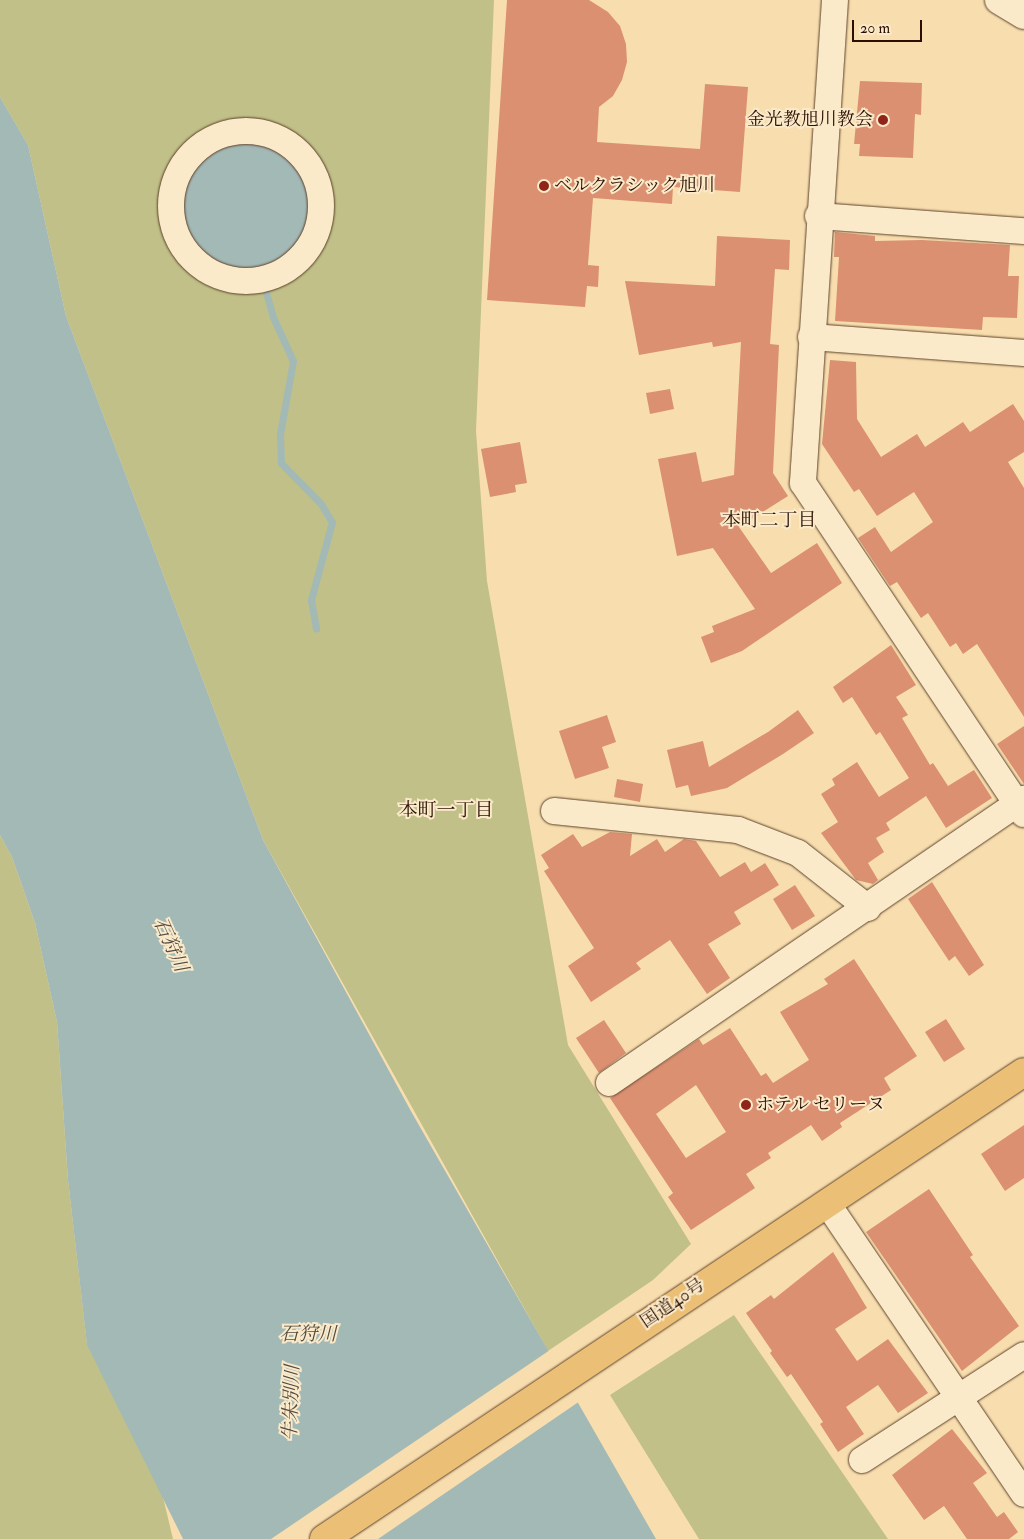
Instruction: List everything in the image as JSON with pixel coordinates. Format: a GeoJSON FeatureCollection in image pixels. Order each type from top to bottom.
{"type":"FeatureCollection","features":[{"type":"Feature","properties":{"kind":"highway","name":"国道40号"},"geometry":{"type":"LineString","coordinates":[[324,1539],[670,1306],[827,1203],[1021,1081]]}},
{"type":"Feature","properties":{"kind":"street"},"geometry":{"type":"LineString","coordinates":[[609,1083],[1022,806],[803,483],[818,216],[835,0]]}},
{"type":"Feature","properties":{"kind":"street"},"geometry":{"type":"LineString","coordinates":[[999,0],[1024,15]]}},
{"type":"Feature","properties":{"kind":"street"},"geometry":{"type":"LineString","coordinates":[[237,131],[268,134],[287,143],[309,166],[319,187],[320,219],[314,238],[304,254],[289,268],[272,277],[244,283],[201,266],[178,239],[171,214],[173,188],[185,162],[203,144],[237,131]]}},
{"type":"Feature","properties":{"kind":"street"},"geometry":{"type":"LineString","coordinates":[[818,216],[1024,231]]}},
{"type":"Feature","properties":{"kind":"street"},"geometry":{"type":"LineString","coordinates":[[811,337],[1024,353]]}},
{"type":"Feature","properties":{"kind":"street"},"geometry":{"type":"LineString","coordinates":[[554,811],[738,830],[798,853],[868,908]]}},
{"type":"Feature","properties":{"kind":"street"},"geometry":{"type":"LineString","coordinates":[[827,1203],[1024,1494]]}},
{"type":"Feature","properties":{"kind":"street"},"geometry":{"type":"LineString","coordinates":[[862,1460],[959,1399],[1024,1355]]}},
{"type":"Feature","properties":{"kind":"green space"},"geometry":{"type":"Polygon","coordinates":[[[0,0],[494,0],[476,431],[487,581],[568,1045],[691,1244],[653,1280],[548,1351],[263,840],[66,316],[28,145],[0,97],[0,0]]]}},
{"type":"Feature","properties":{"kind":"green space"},"geometry":{"type":"Polygon","coordinates":[[[0,835],[12,857],[35,923],[57,1022],[68,1180],[87,1344],[162,1493],[173,1539],[0,1539],[0,835]]]}},
{"type":"Feature","properties":{"kind":"green space"},"geometry":{"type":"Polygon","coordinates":[[[734,1315],[888,1539],[699,1539],[610,1395],[734,1315]]]}},
{"type":"Feature","properties":{"kind":"water","name":"石狩川"},"geometry":{"type":"Polygon","coordinates":[[[0,97],[28,145],[66,316],[263,840],[412,1113],[656,1539],[183,1539],[87,1345],[68,1180],[57,1022],[35,923],[12,857],[0,835],[0,97]]]}},
{"type":"Feature","properties":{"kind":"water"},"geometry":{"type":"Polygon","coordinates":[[[246,139],[272,144],[283,150],[293,159],[302,169],[308,180],[313,206],[308,232],[302,243],[293,253],[283,262],[272,268],[246,273],[220,268],[209,262],[199,253],[190,243],[184,232],[179,206],[184,180],[190,169],[199,159],[209,150],[220,144],[246,139]]]}},
{"type":"Feature","properties":{"kind":"pier"},"geometry":{"type":"Polygon","coordinates":[[[550,1350],[580,1401],[378,1539],[271,1539],[550,1350]]]}},
{"type":"Feature","properties":{"kind":"building","name":"ベルクラシック旭川"},"geometry":{"type":"Polygon","coordinates":[[[507,0],[589,0],[608,12],[620,26],[626,44],[627,62],[622,80],[613,96],[599,107],[597,142],[700,149],[705,84],[748,87],[740,192],[673,187],[672,204],[593,198],[588,265],[599,266],[598,287],[587,286],[585,307],[487,300],[507,0]]]}},
{"type":"Feature","properties":{"kind":"building","name":"金光教旭川教会"},"geometry":{"type":"Polygon","coordinates":[[[860,81],[922,83],[921,115],[915,114],[913,158],[859,156],[860,144],[854,144],[860,81]]]}},
{"type":"Feature","properties":{"kind":"building"},"geometry":{"type":"Polygon","coordinates":[[[835,232],[875,236],[875,241],[922,240],[1010,245],[1008,276],[1019,276],[1017,318],[983,317],[982,330],[835,321],[839,257],[834,257],[835,232]]]}},
{"type":"Feature","properties":{"kind":"building"},"geometry":{"type":"Polygon","coordinates":[[[717,236],[790,240],[789,270],[775,269],[770,344],[779,345],[773,473],[788,496],[739,527],[771,573],[817,543],[842,583],[742,651],[711,663],[701,637],[714,632],[712,626],[755,609],[713,548],[677,556],[658,459],[696,452],[702,482],[734,475],[741,342],[713,347],[712,342],[639,355],[625,281],[715,286],[717,236]]]}},
{"type":"Feature","properties":{"kind":"building"},"geometry":{"type":"Polygon","coordinates":[[[830,360],[856,362],[857,419],[881,457],[917,434],[925,447],[963,422],[970,432],[1013,404],[1024,421],[1024,452],[1008,462],[1024,488],[1024,717],[977,644],[963,654],[956,643],[950,647],[928,613],[921,618],[897,582],[890,586],[858,538],[875,527],[891,552],[933,522],[914,492],[877,516],[859,489],[854,492],[822,444],[830,360]]]}},
{"type":"Feature","properties":{"kind":"building"},"geometry":{"type":"Polygon","coordinates":[[[670,389],[674,409],[650,414],[646,393],[670,389]]]}},
{"type":"Feature","properties":{"kind":"building"},"geometry":{"type":"Polygon","coordinates":[[[520,442],[527,483],[515,485],[516,492],[490,497],[481,449],[520,442]]]}},
{"type":"Feature","properties":{"kind":"building"},"geometry":{"type":"Polygon","coordinates":[[[891,645],[916,685],[896,697],[908,715],[902,718],[930,765],[933,763],[948,786],[974,770],[992,798],[946,828],[926,796],[886,823],[890,830],[876,838],[884,852],[868,863],[878,880],[873,884],[856,880],[821,833],[838,822],[821,794],[835,785],[832,779],[857,762],[879,797],[909,778],[880,732],[876,735],[852,697],[843,703],[833,687],[891,645]]]}},
{"type":"Feature","properties":{"kind":"building"},"geometry":{"type":"Polygon","coordinates":[[[798,710],[814,733],[783,754],[727,788],[691,796],[688,785],[676,788],[667,750],[703,741],[709,767],[768,732],[798,710]]]}},
{"type":"Feature","properties":{"kind":"building"},"geometry":{"type":"Polygon","coordinates":[[[607,715],[616,742],[602,747],[609,768],[575,779],[559,731],[607,715]]]}},
{"type":"Feature","properties":{"kind":"building"},"geometry":{"type":"Polygon","coordinates":[[[1024,726],[1024,784],[997,744],[1024,726]]]}},
{"type":"Feature","properties":{"kind":"building"},"geometry":{"type":"Polygon","coordinates":[[[617,779],[643,784],[640,802],[614,797],[617,779]]]}},
{"type":"Feature","properties":{"kind":"building"},"geometry":{"type":"Polygon","coordinates":[[[610,832],[632,834],[630,856],[657,839],[665,852],[684,839],[696,841],[720,877],[745,862],[751,872],[765,863],[779,885],[734,912],[741,924],[708,944],[730,978],[707,994],[670,940],[636,963],[641,969],[591,1002],[568,966],[594,948],[544,871],[549,868],[541,855],[573,834],[582,847],[610,832]]]}},
{"type":"Feature","properties":{"kind":"building"},"geometry":{"type":"Polygon","coordinates":[[[932,882],[984,965],[969,976],[955,956],[949,961],[908,899],[932,882]]]}},
{"type":"Feature","properties":{"kind":"building"},"geometry":{"type":"Polygon","coordinates":[[[795,885],[815,916],[792,930],[773,899],[795,885]]]}},
{"type":"Feature","properties":{"kind":"building"},"geometry":{"type":"Polygon","coordinates":[[[854,959],[917,1056],[884,1078],[891,1090],[840,1123],[842,1127],[822,1141],[811,1125],[768,1153],[771,1158],[746,1174],[755,1188],[691,1230],[668,1197],[673,1193],[610,1098],[699,1039],[703,1045],[730,1028],[761,1076],[766,1073],[773,1083],[809,1060],[780,1012],[828,984],[824,979],[854,959]],[[696,1085],[656,1114],[686,1158],[726,1132],[696,1085]]]}},
{"type":"Feature","properties":{"kind":"building"},"geometry":{"type":"Polygon","coordinates":[[[946,1019],[965,1049],[944,1062],[925,1032],[946,1019]]]}},
{"type":"Feature","properties":{"kind":"building"},"geometry":{"type":"Polygon","coordinates":[[[604,1020],[626,1053],[599,1073],[576,1038],[604,1020]]]}},
{"type":"Feature","properties":{"kind":"building"},"geometry":{"type":"Polygon","coordinates":[[[1024,1125],[1024,1178],[1005,1191],[981,1154],[1024,1125]]]}},
{"type":"Feature","properties":{"kind":"building"},"geometry":{"type":"Polygon","coordinates":[[[929,1189],[973,1255],[970,1257],[1019,1326],[962,1371],[866,1232],[929,1189]]]}},
{"type":"Feature","properties":{"kind":"building"},"geometry":{"type":"Polygon","coordinates":[[[833,1252],[867,1308],[835,1329],[857,1361],[888,1339],[928,1393],[898,1413],[878,1385],[846,1407],[864,1434],[838,1452],[820,1424],[823,1422],[791,1374],[787,1377],[770,1353],[772,1351],[746,1313],[771,1295],[774,1299],[833,1252]]]}},
{"type":"Feature","properties":{"kind":"building"},"geometry":{"type":"Polygon","coordinates":[[[952,1429],[987,1473],[973,1483],[997,1517],[1004,1512],[1018,1532],[1009,1539],[967,1539],[944,1506],[924,1520],[892,1475],[952,1429]]]}},
{"type":"Feature","properties":{"kind":"waterway"},"geometry":{"type":"LineString","coordinates":[[265,289],[273,317],[293,361],[280,434],[281,463],[321,504],[332,522],[311,600],[316,629]]}},
{"type":"Feature","properties":{"kind":"place","name":"金光教旭川教会"},"geometry":{"type":"Point","coordinates":[883,120]}},
{"type":"Feature","properties":{"kind":"place","name":"ベルクラシック旭川"},"geometry":{"type":"Point","coordinates":[544,186]}},
{"type":"Feature","properties":{"kind":"place","name":"ホテル セリーヌ"},"geometry":{"type":"Point","coordinates":[746,1105]}},
{"type":"Feature","properties":{"kind":"district","name":"本町二丁目"},"geometry":{"type":"Point","coordinates":[769,521]}},
{"type":"Feature","properties":{"kind":"district","name":"本町一丁目"},"geometry":{"type":"Point","coordinates":[446,811]}},
{"type":"Feature","properties":{"kind":"water label","name":"牛朱別川"},"geometry":{"type":"Point","coordinates":[292,1403]}}]}
